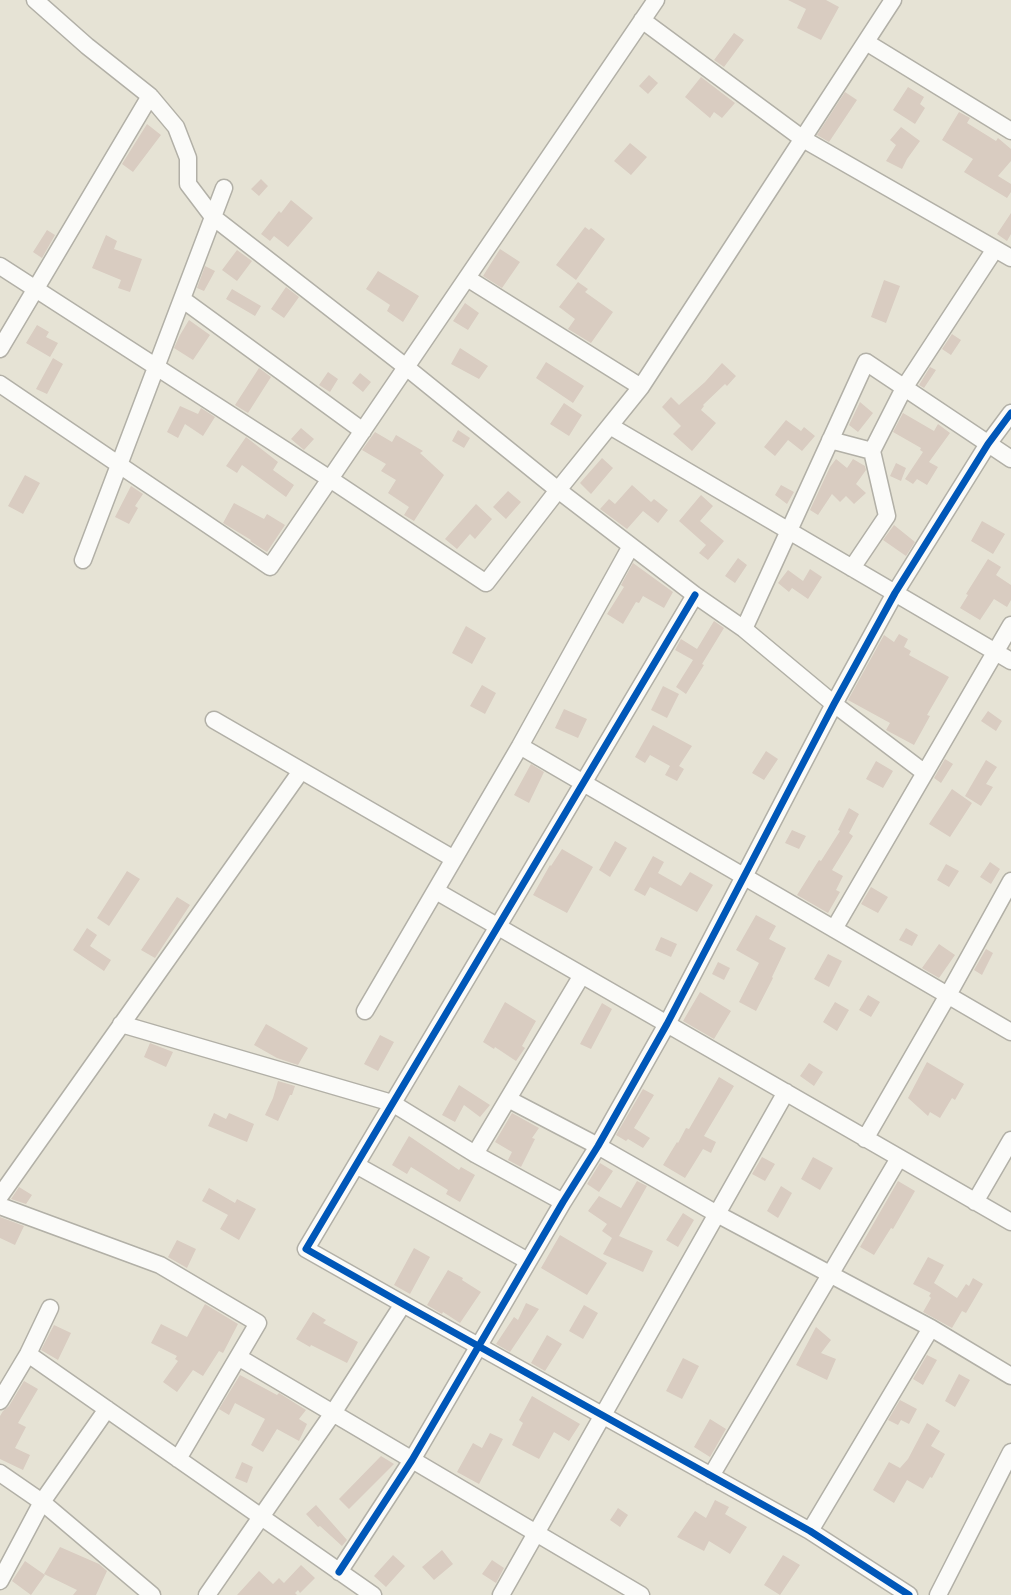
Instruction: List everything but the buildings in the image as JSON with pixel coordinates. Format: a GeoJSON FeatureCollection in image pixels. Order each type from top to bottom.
{"type":"FeatureCollection","features":[{"type":"Feature","properties":{"kind":"street"},"geometry":{"type":"LineString","coordinates":[[35,0],[150,96],[176,127],[188,158],[188,184],[213,217],[406,367],[558,490],[744,629],[834,704],[925,774]]}},
{"type":"Feature","properties":{"kind":"street"},"geometry":{"type":"LineString","coordinates":[[0,384],[270,567],[656,0]]}},
{"type":"Feature","properties":{"kind":"street"},"geometry":{"type":"LineString","coordinates":[[0,266],[330,479],[485,583],[641,387],[893,0]]}},
{"type":"Feature","properties":{"kind":"street"},"geometry":{"type":"LineString","coordinates":[[642,20],[803,139],[1011,258]]}},
{"type":"Feature","properties":{"kind":"street"},"geometry":{"type":"LineString","coordinates":[[866,42],[1011,131]]}},
{"type":"Feature","properties":{"kind":"street"},"geometry":{"type":"LineString","coordinates":[[0,349],[150,96]]}},
{"type":"Feature","properties":{"kind":"street"},"geometry":{"type":"LineString","coordinates":[[83,560],[224,188]]}},
{"type":"Feature","properties":{"kind":"street"},"geometry":{"type":"LineString","coordinates":[[852,568],[887,516],[872,451],[904,387],[995,249]]}},
{"type":"Feature","properties":{"kind":"street"},"geometry":{"type":"LineString","coordinates":[[467,278],[641,387]]}},
{"type":"Feature","properties":{"kind":"street"},"geometry":{"type":"LineString","coordinates":[[182,299],[363,431]]}},
{"type":"Feature","properties":{"kind":"street"},"geometry":{"type":"LineString","coordinates":[[744,629],[866,362],[1011,459]]}},
{"type":"Feature","properties":{"kind":"street"},"geometry":{"type":"LineString","coordinates":[[340,1572],[412,1460],[598,1146],[667,1024],[895,593],[1011,412]]}},
{"type":"Feature","properties":{"kind":"street"},"geometry":{"type":"LineString","coordinates":[[610,426],[1011,661]]}},
{"type":"Feature","properties":{"kind":"street"},"geometry":{"type":"LineString","coordinates":[[830,440],[872,451]]}},
{"type":"Feature","properties":{"kind":"street"},"geometry":{"type":"LineString","coordinates":[[365,1011],[520,746],[631,546]]}},
{"type":"Feature","properties":{"kind":"street"},"geometry":{"type":"LineString","coordinates":[[695,595],[306,1248],[810,1531],[909,1595]]}},
{"type":"Feature","properties":{"kind":"street"},"geometry":{"type":"LineString","coordinates":[[834,929],[1011,625]]}},
{"type":"Feature","properties":{"kind":"street"},"geometry":{"type":"LineString","coordinates":[[214,720],[454,859]]}},
{"type":"Feature","properties":{"kind":"street"},"geometry":{"type":"LineString","coordinates":[[520,746],[1011,1032]]}},
{"type":"Feature","properties":{"kind":"street"},"geometry":{"type":"LineString","coordinates":[[0,1196],[301,771]]}},
{"type":"Feature","properties":{"kind":"street"},"geometry":{"type":"LineString","coordinates":[[865,1139],[1011,881]]}},
{"type":"Feature","properties":{"kind":"street"},"geometry":{"type":"LineString","coordinates":[[436,891],[1011,1222]]}},
{"type":"Feature","properties":{"kind":"street"},"geometry":{"type":"LineString","coordinates":[[475,1154],[582,975]]}},
{"type":"Feature","properties":{"kind":"street"},"geometry":{"type":"LineString","coordinates":[[121,1024],[392,1103],[475,1154],[563,1202]]}},
{"type":"Feature","properties":{"kind":"street"},"geometry":{"type":"LineString","coordinates":[[501,1595],[786,1093]]}},
{"type":"Feature","properties":{"kind":"street"},"geometry":{"type":"LineString","coordinates":[[508,1099],[931,1328],[1011,1376]]}},
{"type":"Feature","properties":{"kind":"street"},"geometry":{"type":"LineString","coordinates":[[975,1202],[1011,1140]]}},
{"type":"Feature","properties":{"kind":"street"},"geometry":{"type":"LineString","coordinates":[[711,1476],[900,1158]]}},
{"type":"Feature","properties":{"kind":"street"},"geometry":{"type":"LineString","coordinates":[[356,1165],[528,1261]]}},
{"type":"Feature","properties":{"kind":"street"},"geometry":{"type":"LineString","coordinates":[[0,1206],[160,1265],[258,1323],[178,1459]]}},
{"type":"Feature","properties":{"kind":"street"},"geometry":{"type":"LineString","coordinates":[[208,1594],[333,1413],[402,1304]]}},
{"type":"Feature","properties":{"kind":"street"},"geometry":{"type":"LineString","coordinates":[[0,1401],[28,1354],[50,1308]]}},
{"type":"Feature","properties":{"kind":"street"},"geometry":{"type":"LineString","coordinates":[[810,1531],[931,1328]]}},
{"type":"Feature","properties":{"kind":"street"},"geometry":{"type":"LineString","coordinates":[[28,1354],[373,1595]]}},
{"type":"Feature","properties":{"kind":"street"},"geometry":{"type":"LineString","coordinates":[[238,1357],[640,1595]]}},
{"type":"Feature","properties":{"kind":"street"},"geometry":{"type":"LineString","coordinates":[[0,1581],[42,1502],[107,1409]]}},
{"type":"Feature","properties":{"kind":"street"},"geometry":{"type":"LineString","coordinates":[[938,1595],[1011,1452]]}},
{"type":"Feature","properties":{"kind":"street"},"geometry":{"type":"LineString","coordinates":[[0,1473],[42,1502],[152,1595]]}},
{"type":"Feature","properties":{"kind":"cycle path"},"geometry":{"type":"LineString","coordinates":[[339,1572],[412,1460],[598,1146],[667,1024],[895,593],[988,444],[1011,413]]}},
{"type":"Feature","properties":{"kind":"cycle path"},"geometry":{"type":"LineString","coordinates":[[695,595],[306,1249],[810,1531],[909,1595]]}}]}
